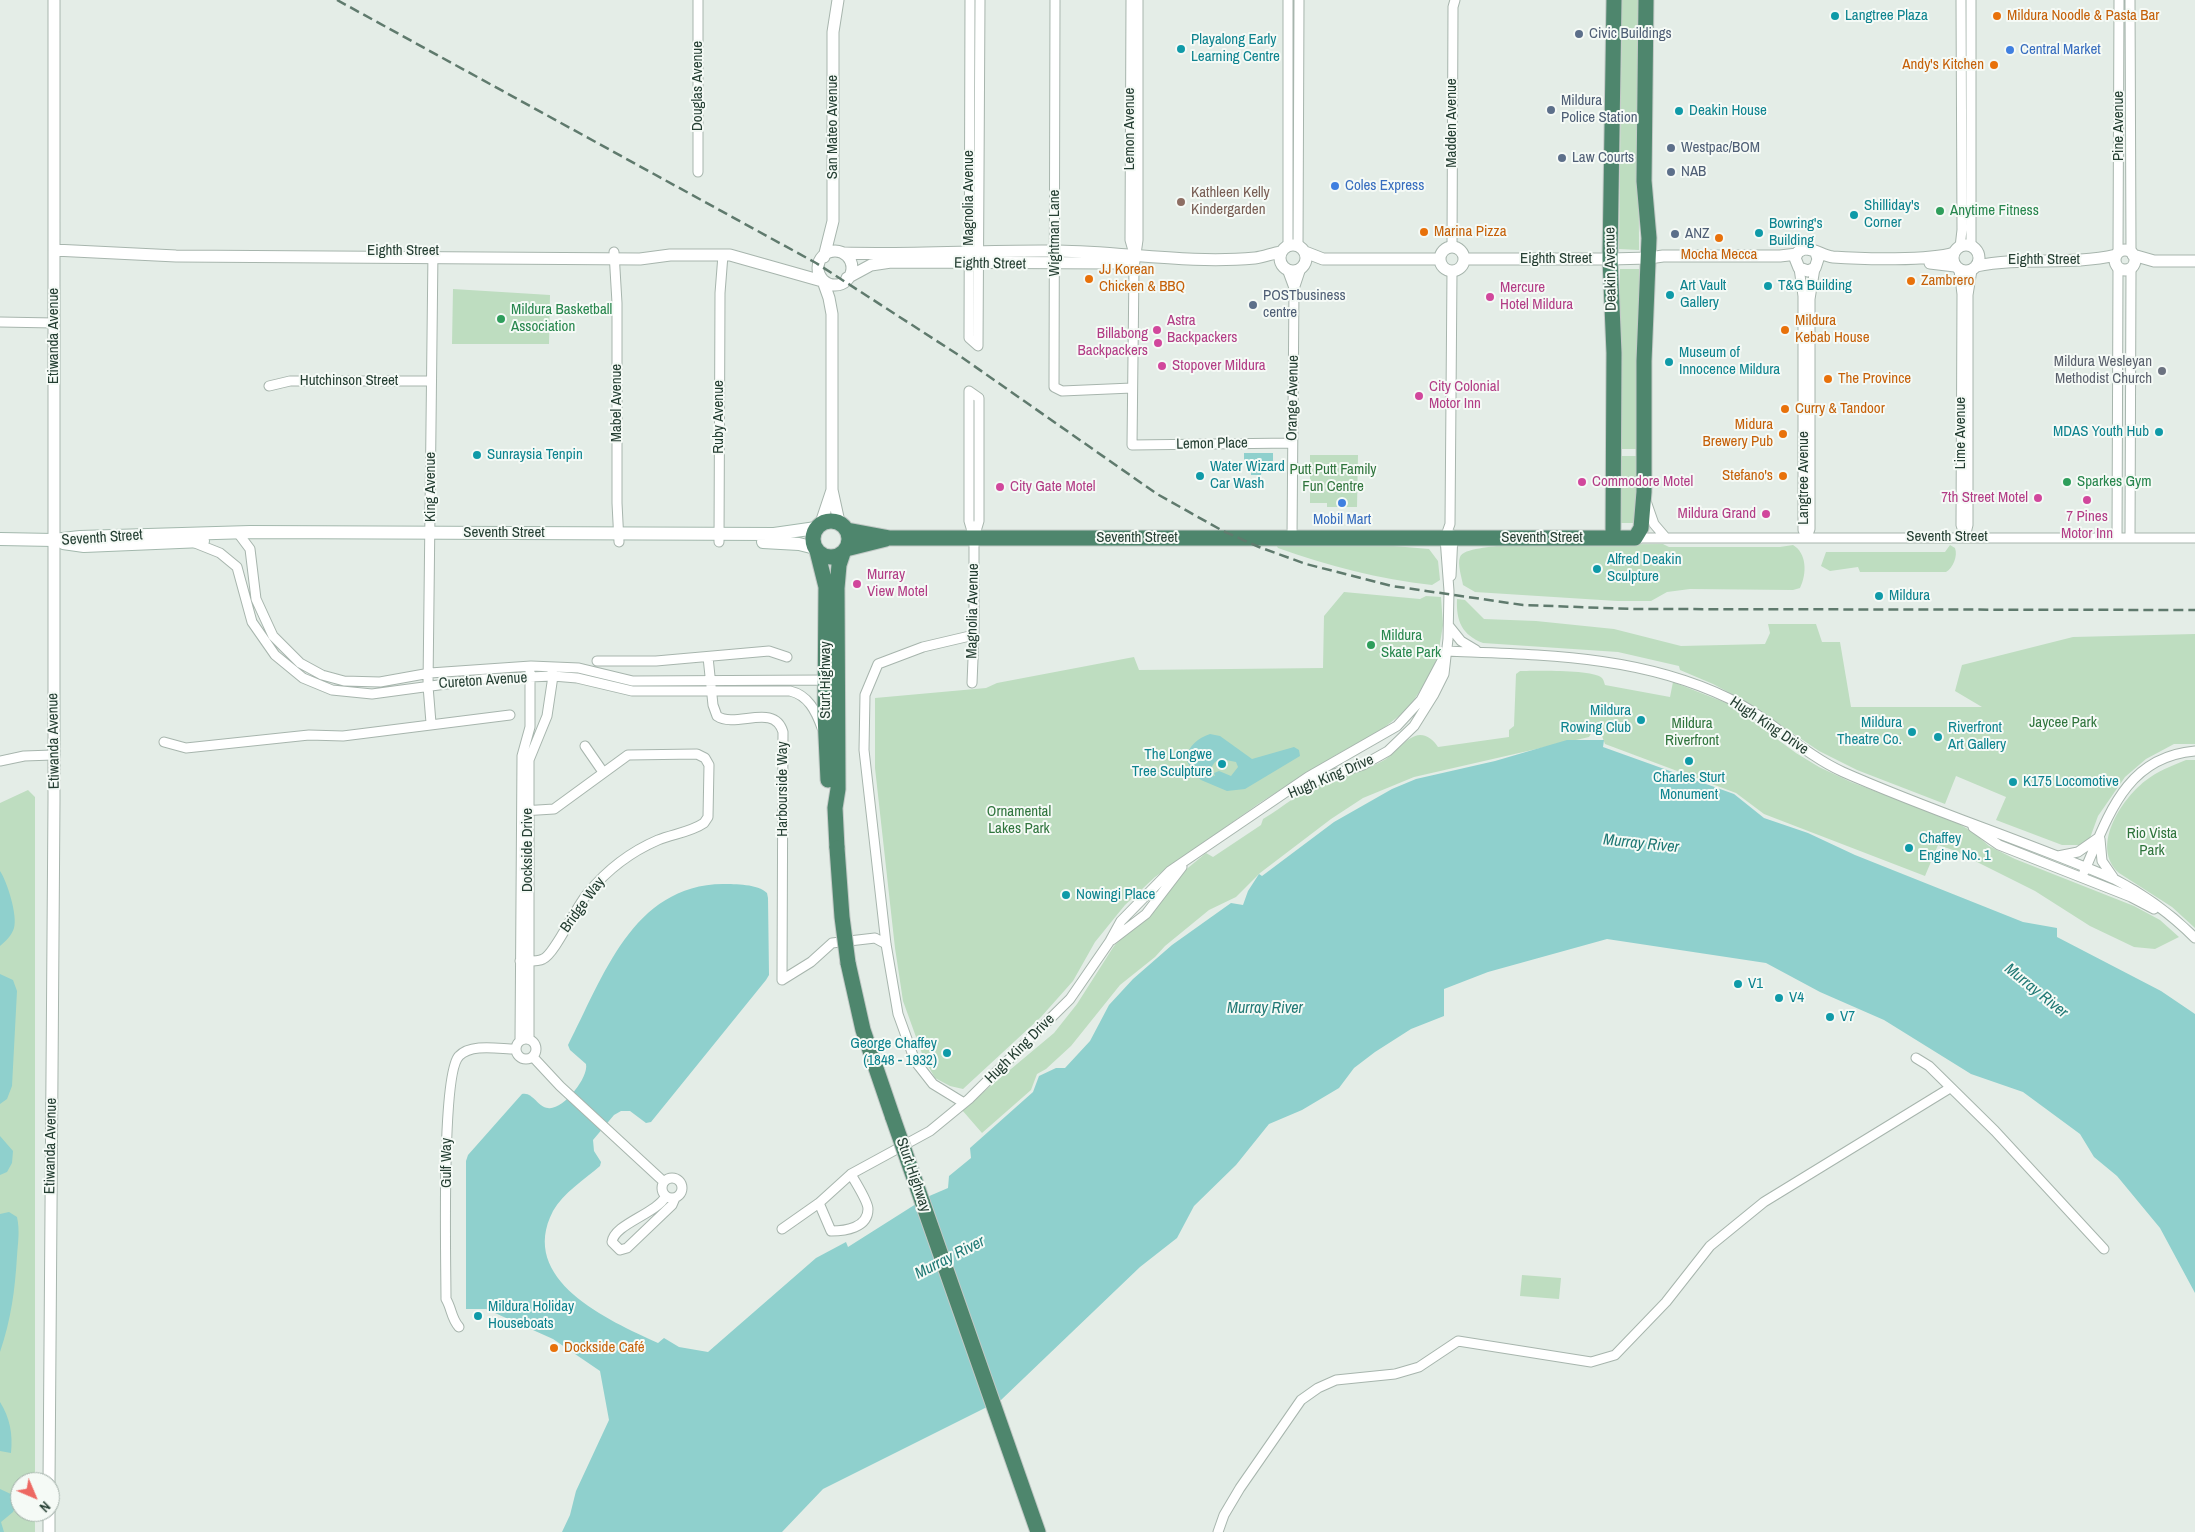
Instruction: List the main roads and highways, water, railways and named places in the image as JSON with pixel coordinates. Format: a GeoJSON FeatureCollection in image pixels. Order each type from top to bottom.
{"type":"FeatureCollection","features":[{"type":"Feature","properties":{"kind":"highway","name":"Deakin Avenue"},"geometry":{"type":"LineString","coordinates":[[1613,538],[1614,354],[1610,259],[1614,0]]}},
{"type":"Feature","properties":{"kind":"highway","name":"Seventh Street"},"geometry":{"type":"LineString","coordinates":[[843,526],[890,538],[1292,537],[1450,533],[1635,538],[1641,528],[1644,492],[1644,353],[1649,258],[1649,219],[1644,181],[1646,0]]}},
{"type":"Feature","properties":{"kind":"highway"},"geometry":{"type":"LineString","coordinates":[[827,521],[843,526],[849,538],[845,551],[831,557],[816,550],[813,537],[818,526],[827,521]]}},
{"type":"Feature","properties":{"kind":"highway","name":"Seventh Street"},"geometry":{"type":"LineString","coordinates":[[845,551],[890,538]]}},
{"type":"Feature","properties":{"kind":"highway","name":"Sturt Highway"},"geometry":{"type":"LineString","coordinates":[[816,550],[826,587],[825,680],[829,793],[834,808],[842,917],[848,963],[863,1030],[1038,1532]]}},
{"type":"Feature","properties":{"kind":"highway","name":"Sturt Highway"},"geometry":{"type":"LineString","coordinates":[[834,808],[838,789],[837,588],[845,551]]}},
{"type":"Feature","properties":{"kind":"main road","name":"Seventh Street"},"geometry":{"type":"LineString","coordinates":[[719,538],[781,534],[818,526]]}},
{"type":"Feature","properties":{"kind":"main road","name":"Seventh Street"},"geometry":{"type":"LineString","coordinates":[[54,540],[80,536],[719,538],[782,542],[816,550]]}},
{"type":"Feature","properties":{"kind":"main road","name":"Seventh Street"},"geometry":{"type":"LineString","coordinates":[[54,540],[84,546],[190,542],[241,537]]}},
{"type":"Feature","properties":{"kind":"main road"},"geometry":{"type":"LineString","coordinates":[[0,539],[54,540]]}},
{"type":"Feature","properties":{"kind":"water"},"geometry":{"type":"Polygon","coordinates":[[[1244,453],[1273,453],[1273,461],[1263,461],[1261,475],[1251,475],[1251,461],[1244,461],[1244,453]]]}},
{"type":"Feature","properties":{"kind":"water"},"geometry":{"type":"Polygon","coordinates":[[[1210,734],[1220,736],[1252,759],[1294,747],[1299,750],[1300,756],[1245,789],[1227,791],[1201,780],[1192,771],[1186,759],[1191,746],[1210,734]],[[1221,759],[1215,762],[1208,772],[1210,775],[1215,776],[1214,773],[1219,771],[1231,776],[1238,767],[1236,762],[1221,759]]]}},
{"type":"Feature","properties":{"kind":"water","name":"Murray River"},"geometry":{"type":"Polygon","coordinates":[[[1567,740],[1604,740],[1603,747],[1734,794],[1764,818],[1808,833],[1855,855],[2023,922],[2057,928],[2057,937],[2161,991],[2195,1014],[2195,1293],[2160,1228],[2117,1176],[2094,1157],[2080,1134],[2023,1092],[1971,1074],[1884,1020],[1820,992],[1766,963],[1607,939],[1488,972],[1444,989],[1444,1016],[1411,1029],[1354,1068],[1339,1088],[1302,1110],[1269,1124],[1236,1165],[1194,1206],[1177,1238],[1140,1267],[1001,1400],[823,1489],[782,1532],[562,1532],[570,1515],[576,1491],[609,1420],[600,1371],[553,1339],[486,1309],[466,1309],[466,1161],[468,1155],[522,1094],[529,1095],[544,1107],[554,1108],[567,1099],[579,1085],[586,1070],[586,1064],[570,1050],[568,1045],[608,965],[624,940],[643,918],[665,900],[692,888],[723,884],[746,885],[763,890],[767,893],[768,898],[769,975],[651,1122],[646,1123],[630,1111],[621,1111],[614,1115],[593,1140],[594,1151],[601,1162],[600,1166],[568,1192],[557,1204],[545,1236],[547,1258],[557,1277],[573,1294],[615,1322],[658,1343],[664,1338],[679,1347],[708,1352],[816,1258],[846,1242],[848,1247],[927,1197],[948,1188],[949,1176],[971,1158],[970,1148],[1033,1092],[1039,1076],[1056,1068],[1065,1068],[1090,1041],[1109,1005],[1133,979],[1172,945],[1231,903],[1243,905],[1248,891],[1259,874],[1262,876],[1334,822],[1392,789],[1416,779],[1495,761],[1567,740]]]}},
{"type":"Feature","properties":{"kind":"water"},"geometry":{"type":"Polygon","coordinates":[[[0,871],[6,882],[11,899],[15,923],[12,933],[0,946],[0,871]]]}},
{"type":"Feature","properties":{"kind":"water"},"geometry":{"type":"Polygon","coordinates":[[[0,974],[13,980],[17,991],[12,1086],[7,1099],[0,1104],[0,974]]]}},
{"type":"Feature","properties":{"kind":"water"},"geometry":{"type":"Polygon","coordinates":[[[0,1136],[13,1151],[12,1163],[7,1172],[0,1175],[0,1136]]]}},
{"type":"Feature","properties":{"kind":"water"},"geometry":{"type":"Polygon","coordinates":[[[9,1212],[17,1217],[18,1241],[12,1305],[0,1352],[0,1214],[9,1212]]]}},
{"type":"Feature","properties":{"kind":"water"},"geometry":{"type":"Polygon","coordinates":[[[0,1402],[10,1426],[12,1439],[11,1453],[0,1451],[0,1402]]]}},
{"type":"Feature","properties":{"kind":"water"},"geometry":{"type":"Polygon","coordinates":[[[0,1489],[10,1494],[10,1514],[1,1522],[4,1532],[0,1532],[0,1489]]]}},
{"type":"Feature","properties":{"kind":"railway"},"geometry":{"type":"LineString","coordinates":[[337,0],[816,263],[957,354],[1157,494],[1223,531],[1259,547],[1306,564],[1392,586],[1523,605],[1632,609],[2195,610]]}},
{"type":"Feature","properties":{"kind":"place","name":"Langtree Plaza"},"geometry":{"type":"Point","coordinates":[1835,16]}},
{"type":"Feature","properties":{"kind":"place","name":"Mildura Noodle & Pasta Bar"},"geometry":{"type":"Point","coordinates":[1997,16]}},
{"type":"Feature","properties":{"kind":"place","name":"Civic Buildings"},"geometry":{"type":"Point","coordinates":[1579,34]}},
{"type":"Feature","properties":{"kind":"place","name":"Playalong Early Learning Centre"},"geometry":{"type":"Point","coordinates":[1181,49]}},
{"type":"Feature","properties":{"kind":"place","name":"Central Market"},"geometry":{"type":"Point","coordinates":[2010,50]}},
{"type":"Feature","properties":{"kind":"place","name":"Andy's Kitchen"},"geometry":{"type":"Point","coordinates":[1994,65]}},
{"type":"Feature","properties":{"kind":"place","name":"Mildura Police Station"},"geometry":{"type":"Point","coordinates":[1551,110]}},
{"type":"Feature","properties":{"kind":"place","name":"Deakin House"},"geometry":{"type":"Point","coordinates":[1679,111]}},
{"type":"Feature","properties":{"kind":"place","name":"Westpac/BOM"},"geometry":{"type":"Point","coordinates":[1671,148]}},
{"type":"Feature","properties":{"kind":"place","name":"Law Courts"},"geometry":{"type":"Point","coordinates":[1562,158]}},
{"type":"Feature","properties":{"kind":"place","name":"NAB"},"geometry":{"type":"Point","coordinates":[1671,172]}},
{"type":"Feature","properties":{"kind":"place","name":"Coles Express"},"geometry":{"type":"Point","coordinates":[1335,186]}},
{"type":"Feature","properties":{"kind":"place","name":"Kathleen Kelly Kindergarden"},"geometry":{"type":"Point","coordinates":[1181,202]}},
{"type":"Feature","properties":{"kind":"place","name":"Anytime Fitness"},"geometry":{"type":"Point","coordinates":[1940,211]}},
{"type":"Feature","properties":{"kind":"place","name":"Shilliday's Corner"},"geometry":{"type":"Point","coordinates":[1854,215]}},
{"type":"Feature","properties":{"kind":"place","name":"Marina Pizza"},"geometry":{"type":"Point","coordinates":[1424,232]}},
{"type":"Feature","properties":{"kind":"place","name":"Bowring's Building"},"geometry":{"type":"Point","coordinates":[1759,233]}},
{"type":"Feature","properties":{"kind":"place","name":"ANZ"},"geometry":{"type":"Point","coordinates":[1675,234]}},
{"type":"Feature","properties":{"kind":"place","name":"Mocha Mecca"},"geometry":{"type":"Point","coordinates":[1719,238]}},
{"type":"Feature","properties":{"kind":"place","name":"JJ Korean Chicken & BBQ"},"geometry":{"type":"Point","coordinates":[1089,279]}},
{"type":"Feature","properties":{"kind":"place","name":"Zambrero"},"geometry":{"type":"Point","coordinates":[1911,281]}},
{"type":"Feature","properties":{"kind":"place","name":"T&G Building"},"geometry":{"type":"Point","coordinates":[1768,286]}},
{"type":"Feature","properties":{"kind":"place","name":"Art Vault Gallery"},"geometry":{"type":"Point","coordinates":[1670,295]}},
{"type":"Feature","properties":{"kind":"place","name":"Mercure Hotel Mildura"},"geometry":{"type":"Point","coordinates":[1490,297]}},
{"type":"Feature","properties":{"kind":"place","name":"POSTbusiness centre"},"geometry":{"type":"Point","coordinates":[1253,305]}},
{"type":"Feature","properties":{"kind":"place","name":"Mildura Basketball Association"},"geometry":{"type":"Point","coordinates":[501,319]}},
{"type":"Feature","properties":{"kind":"place","name":"Astra Backpackers"},"geometry":{"type":"Point","coordinates":[1157,330]}},
{"type":"Feature","properties":{"kind":"place","name":"Mildura Kebab House"},"geometry":{"type":"Point","coordinates":[1785,330]}},
{"type":"Feature","properties":{"kind":"place","name":"Billabong Backpackers"},"geometry":{"type":"Point","coordinates":[1158,343]}},
{"type":"Feature","properties":{"kind":"place","name":"Museum of Innocence Mildura"},"geometry":{"type":"Point","coordinates":[1669,362]}},
{"type":"Feature","properties":{"kind":"place","name":"Stopover Mildura"},"geometry":{"type":"Point","coordinates":[1162,366]}},
{"type":"Feature","properties":{"kind":"place","name":"Mildura Wesleyan Methodist Church"},"geometry":{"type":"Point","coordinates":[2162,371]}},
{"type":"Feature","properties":{"kind":"place","name":"The Province"},"geometry":{"type":"Point","coordinates":[1828,379]}},
{"type":"Feature","properties":{"kind":"place","name":"City Colonial Motor Inn"},"geometry":{"type":"Point","coordinates":[1419,396]}},
{"type":"Feature","properties":{"kind":"place","name":"Curry & Tandoor"},"geometry":{"type":"Point","coordinates":[1785,409]}},
{"type":"Feature","properties":{"kind":"place","name":"MDAS Youth Hub"},"geometry":{"type":"Point","coordinates":[2159,432]}},
{"type":"Feature","properties":{"kind":"place","name":"Midura Brewery Pub"},"geometry":{"type":"Point","coordinates":[1783,434]}},
{"type":"Feature","properties":{"kind":"place","name":"Sunraysia Tenpin"},"geometry":{"type":"Point","coordinates":[477,455]}},
{"type":"Feature","properties":{"kind":"place","name":"Water Wizard Car Wash"},"geometry":{"type":"Point","coordinates":[1200,476]}},
{"type":"Feature","properties":{"kind":"place","name":"Stefano's"},"geometry":{"type":"Point","coordinates":[1783,476]}},
{"type":"Feature","properties":{"kind":"place","name":"Commodore Motel"},"geometry":{"type":"Point","coordinates":[1582,482]}},
{"type":"Feature","properties":{"kind":"place","name":"Sparkes Gym"},"geometry":{"type":"Point","coordinates":[2067,482]}},
{"type":"Feature","properties":{"kind":"place","name":"City Gate Motel"},"geometry":{"type":"Point","coordinates":[1000,487]}},
{"type":"Feature","properties":{"kind":"place","name":"7th Street Motel"},"geometry":{"type":"Point","coordinates":[2038,498]}},
{"type":"Feature","properties":{"kind":"place","name":"7 Pines Motor Inn"},"geometry":{"type":"Point","coordinates":[2087,500]}},
{"type":"Feature","properties":{"kind":"place","name":"Mobil Mart"},"geometry":{"type":"Point","coordinates":[1342,503]}},
{"type":"Feature","properties":{"kind":"place","name":"Mildura Grand"},"geometry":{"type":"Point","coordinates":[1766,514]}},
{"type":"Feature","properties":{"kind":"place","name":"Alfred Deakin Sculpture"},"geometry":{"type":"Point","coordinates":[1597,569]}},
{"type":"Feature","properties":{"kind":"place","name":"Murray View Motel"},"geometry":{"type":"Point","coordinates":[857,584]}},
{"type":"Feature","properties":{"kind":"place","name":"Mildura"},"geometry":{"type":"Point","coordinates":[1879,596]}},
{"type":"Feature","properties":{"kind":"place","name":"Mildura Skate Park"},"geometry":{"type":"Point","coordinates":[1371,645]}},
{"type":"Feature","properties":{"kind":"place","name":"Mildura Rowing Club"},"geometry":{"type":"Point","coordinates":[1641,720]}},
{"type":"Feature","properties":{"kind":"place","name":"Mildura Theatre Co."},"geometry":{"type":"Point","coordinates":[1912,732]}},
{"type":"Feature","properties":{"kind":"place","name":"Riverfront Art Gallery"},"geometry":{"type":"Point","coordinates":[1938,737]}},
{"type":"Feature","properties":{"kind":"place","name":"Charles Sturt Monument"},"geometry":{"type":"Point","coordinates":[1689,761]}},
{"type":"Feature","properties":{"kind":"place","name":"The Longwe Tree Sculpture"},"geometry":{"type":"Point","coordinates":[1222,764]}},
{"type":"Feature","properties":{"kind":"place","name":"K175 Locomotive"},"geometry":{"type":"Point","coordinates":[2013,782]}},
{"type":"Feature","properties":{"kind":"place","name":"Chaffey Engine No. 1"},"geometry":{"type":"Point","coordinates":[1909,848]}},
{"type":"Feature","properties":{"kind":"place","name":"Nowingi Place"},"geometry":{"type":"Point","coordinates":[1066,895]}},
{"type":"Feature","properties":{"kind":"place","name":"V1"},"geometry":{"type":"Point","coordinates":[1738,984]}},
{"type":"Feature","properties":{"kind":"place","name":"V4"},"geometry":{"type":"Point","coordinates":[1779,998]}},
{"type":"Feature","properties":{"kind":"place","name":"V7"},"geometry":{"type":"Point","coordinates":[1830,1017]}},
{"type":"Feature","properties":{"kind":"place","name":"George Chaffey (1848 - 1932)"},"geometry":{"type":"Point","coordinates":[947,1053]}},
{"type":"Feature","properties":{"kind":"place","name":"Mildura Holiday Houseboats"},"geometry":{"type":"Point","coordinates":[478,1316]}},
{"type":"Feature","properties":{"kind":"place","name":"Dockside Café"},"geometry":{"type":"Point","coordinates":[554,1348]}},
{"type":"Feature","properties":{"kind":"park label","name":"Putt Putt Family Fun Centre"},"geometry":{"type":"Point","coordinates":[1333,478]}},
{"type":"Feature","properties":{"kind":"park label","name":"Jaycee Park"},"geometry":{"type":"Point","coordinates":[2063,723]}},
{"type":"Feature","properties":{"kind":"park label","name":"Mildura Riverfront"},"geometry":{"type":"Point","coordinates":[1692,732]}},
{"type":"Feature","properties":{"kind":"park label","name":"Ornamental Lakes Park"},"geometry":{"type":"Point","coordinates":[1019,820]}},
{"type":"Feature","properties":{"kind":"park label","name":"Rio Vista Park"},"geometry":{"type":"Point","coordinates":[2152,842]}}]}
